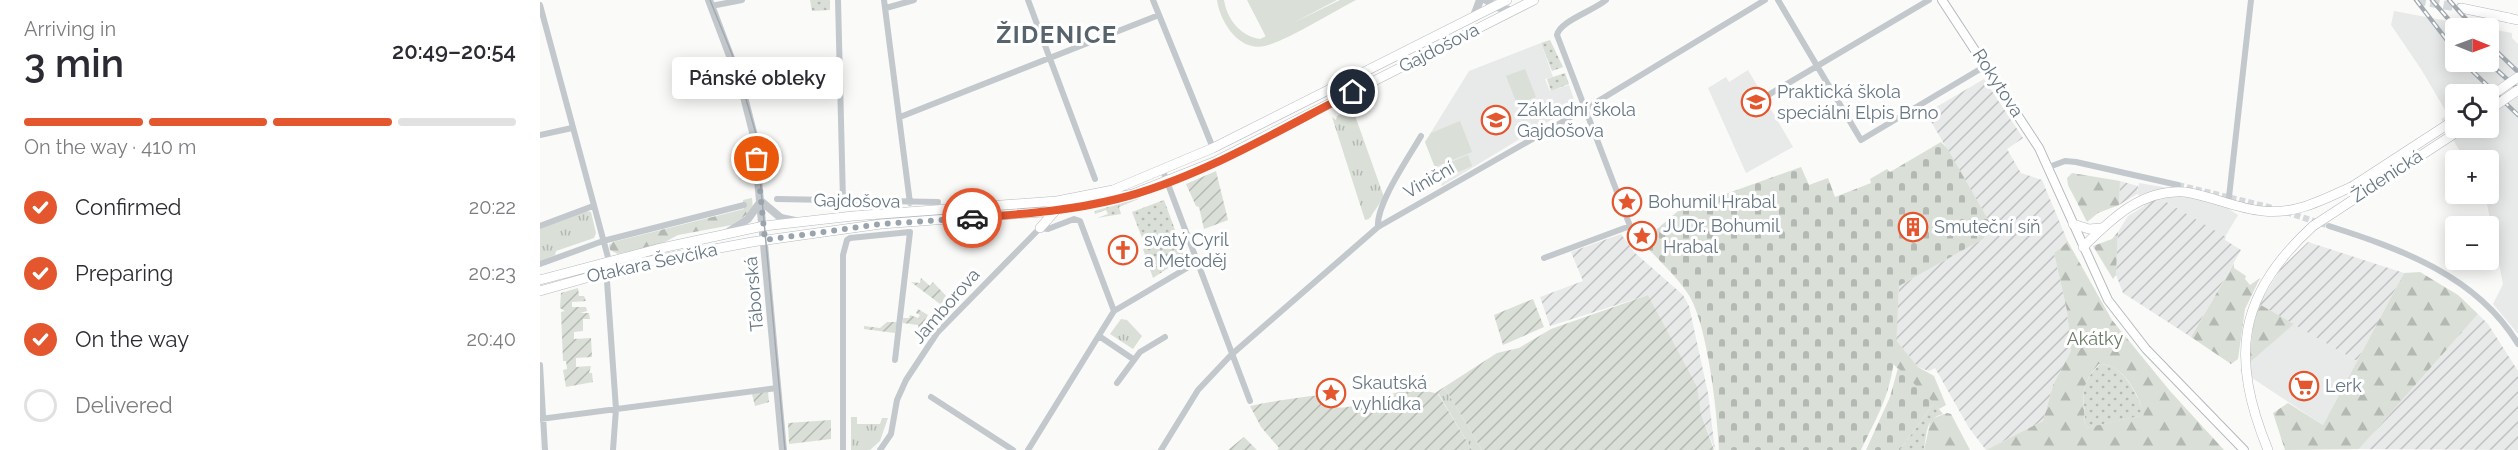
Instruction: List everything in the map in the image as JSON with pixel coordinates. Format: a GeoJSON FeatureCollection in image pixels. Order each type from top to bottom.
{"type":"FeatureCollection","features":[{"type":"Feature","properties":{"kind":"main road","name":"Gajdošova"},"geometry":{"type":"LineString","coordinates":[[764,226],[797,221],[1083,197],[1113,190],[1163,171],[1213,148],[1495,4],[1507,0]]}},
{"type":"Feature","properties":{"kind":"main road","name":"Gajdošova"},"geometry":{"type":"LineString","coordinates":[[765,240],[881,224],[1056,210],[1118,199],[1167,183],[1214,162],[1534,0]]}},
{"type":"Feature","properties":{"kind":"main road","name":"Rokytova"},"geometry":{"type":"LineString","coordinates":[[1942,0],[1987,65],[2050,168],[2108,300],[2172,376],[2244,450]]}},
{"type":"Feature","properties":{"kind":"main road"},"geometry":{"type":"LineString","coordinates":[[2461,8],[2515,19]]}},
{"type":"Feature","properties":{"kind":"main road"},"geometry":{"type":"LineString","coordinates":[[2499,90],[2518,77]]}},
{"type":"Feature","properties":{"kind":"main road"},"geometry":{"type":"LineString","coordinates":[[2499,103],[2518,90]]}},
{"type":"Feature","properties":{"kind":"main road","name":"Židenická"},"geometry":{"type":"LineString","coordinates":[[2101,228],[2141,200],[2162,193],[2185,192],[2263,211],[2283,211],[2305,207],[2353,186],[2445,126]]}},
{"type":"Feature","properties":{"kind":"main road","name":"Židenická"},"geometry":{"type":"LineString","coordinates":[[2268,450],[2251,404],[2245,372],[2245,351],[2255,304],[2279,263],[2313,226],[2448,138]]}},
{"type":"Feature","properties":{"kind":"main road"},"geometry":{"type":"LineString","coordinates":[[1041,228],[1056,210]]}},
{"type":"Feature","properties":{"kind":"main road"},"geometry":{"type":"LineString","coordinates":[[2073,224],[2089,229],[2101,228]]}},
{"type":"Feature","properties":{"kind":"main road","name":"Otakara Ševčíka"},"geometry":{"type":"LineString","coordinates":[[540,280],[609,261],[764,226]]}},
{"type":"Feature","properties":{"kind":"main road"},"geometry":{"type":"LineString","coordinates":[[2083,247],[2101,228]]}},
{"type":"Feature","properties":{"kind":"main road","name":"Otakara Ševčíka"},"geometry":{"type":"LineString","coordinates":[[540,291],[603,272],[765,240]]}},
{"type":"Feature","properties":{"kind":"street"},"geometry":{"type":"LineString","coordinates":[[710,3],[741,0]]}},
{"type":"Feature","properties":{"kind":"street"},"geometry":{"type":"LineString","coordinates":[[838,0],[843,201]]}},
{"type":"Feature","properties":{"kind":"street"},"geometry":{"type":"LineString","coordinates":[[885,0],[910,203]]}},
{"type":"Feature","properties":{"kind":"street"},"geometry":{"type":"LineString","coordinates":[[886,8],[914,0]]}},
{"type":"Feature","properties":{"kind":"street"},"geometry":{"type":"LineString","coordinates":[[1028,0],[1095,179]]}},
{"type":"Feature","properties":{"kind":"street"},"geometry":{"type":"LineString","coordinates":[[1153,0],[1213,148]]}},
{"type":"Feature","properties":{"kind":"street"},"geometry":{"type":"LineString","coordinates":[[1474,16],[1480,0]]}},
{"type":"Feature","properties":{"kind":"street"},"geometry":{"type":"LineString","coordinates":[[1544,258],[1630,226],[1557,35],[1558,29],[1566,22],[1593,11],[1606,0]]}},
{"type":"Feature","properties":{"kind":"street","name":"Viniční"},"geometry":{"type":"LineString","coordinates":[[1161,450],[1197,390],[1231,355],[1378,227],[1585,109],[1765,0]]}},
{"type":"Feature","properties":{"kind":"street"},"geometry":{"type":"LineString","coordinates":[[1778,0],[1861,140],[1987,65]]}},
{"type":"Feature","properties":{"kind":"street"},"geometry":{"type":"LineString","coordinates":[[1770,94],[1929,0]]}},
{"type":"Feature","properties":{"kind":"street"},"geometry":{"type":"LineString","coordinates":[[2229,197],[2251,0]]}},
{"type":"Feature","properties":{"kind":"street","name":"Táborská"},"geometry":{"type":"LineString","coordinates":[[710,3],[747,107],[756,152],[783,450]]}},
{"type":"Feature","properties":{"kind":"street"},"geometry":{"type":"LineString","coordinates":[[1496,19],[1495,4],[1514,11]]}},
{"type":"Feature","properties":{"kind":"street"},"geometry":{"type":"LineString","coordinates":[[540,5],[609,261]]}},
{"type":"Feature","properties":{"kind":"street"},"geometry":{"type":"LineString","coordinates":[[900,117],[1159,15]]}},
{"type":"Feature","properties":{"kind":"street"},"geometry":{"type":"LineString","coordinates":[[540,135],[572,128]]}},
{"type":"Feature","properties":{"kind":"street"},"geometry":{"type":"LineString","coordinates":[[1378,227],[1380,212],[1392,186],[1421,136]]}},
{"type":"Feature","properties":{"kind":"street"},"geometry":{"type":"LineString","coordinates":[[2050,168],[2070,161],[2178,185]]}},
{"type":"Feature","properties":{"kind":"street"},"geometry":{"type":"LineString","coordinates":[[1163,171],[1250,401]]}},
{"type":"Feature","properties":{"kind":"street","name":"Gajdošova"},"geometry":{"type":"LineString","coordinates":[[777,199],[938,202]]}},
{"type":"Feature","properties":{"kind":"street"},"geometry":{"type":"LineString","coordinates":[[726,233],[748,219],[761,201],[782,218],[797,221]]}},
{"type":"Feature","properties":{"kind":"street","name":"Otakara Ševčíka"},"geometry":{"type":"LineString","coordinates":[[540,264],[603,241],[744,205]]}},
{"type":"Feature","properties":{"kind":"street"},"geometry":{"type":"LineString","coordinates":[[540,226],[593,206]]}},
{"type":"Feature","properties":{"kind":"street"},"geometry":{"type":"LineString","coordinates":[[1041,228],[1048,229],[1074,219],[1080,221],[1114,311]]}},
{"type":"Feature","properties":{"kind":"street"},"geometry":{"type":"LineString","coordinates":[[2329,226],[2398,249],[2449,276],[2490,309],[2518,344]]}},
{"type":"Feature","properties":{"kind":"street","name":"Jamborova"},"geometry":{"type":"LineString","coordinates":[[880,450],[891,434],[897,399],[906,380],[937,333],[1041,228]]}},
{"type":"Feature","properties":{"kind":"street","name":"Gajdošova"},"geometry":{"type":"LineString","coordinates":[[843,450],[843,255],[847,240],[860,236],[910,232],[895,360]]}},
{"type":"Feature","properties":{"kind":"street"},"geometry":{"type":"LineString","coordinates":[[1028,450],[1114,311],[1197,262]]}},
{"type":"Feature","properties":{"kind":"street"},"geometry":{"type":"LineString","coordinates":[[603,272],[608,281],[616,409],[614,450]]}},
{"type":"Feature","properties":{"kind":"street"},"geometry":{"type":"LineString","coordinates":[[1100,336],[1133,359]]}},
{"type":"Feature","properties":{"kind":"street"},"geometry":{"type":"LineString","coordinates":[[1117,383],[1133,359],[1165,337]]}},
{"type":"Feature","properties":{"kind":"street"},"geometry":{"type":"LineString","coordinates":[[540,365],[545,450]]}},
{"type":"Feature","properties":{"kind":"street"},"geometry":{"type":"LineString","coordinates":[[542,419],[777,388]]}},
{"type":"Feature","properties":{"kind":"street"},"geometry":{"type":"LineString","coordinates":[[932,397],[1013,450]]}},
{"type":"Feature","properties":{"kind":"shaded area"},"geometry":{"type":"Polygon","coordinates":[[[2394,11],[2445,21],[2445,72],[2499,72],[2499,31],[2512,33],[2512,38],[2518,44],[2518,334],[2493,304],[2503,284],[2499,264],[2499,216],[2489,216],[2487,204],[2499,204],[2499,150],[2459,150],[2452,138],[2499,138],[2499,84],[2445,84],[2445,110],[2391,25],[2394,11]]]}},
{"type":"Feature","properties":{"kind":"shaded area","name":"Základní škola Gajdošova"},"geometry":{"type":"Polygon","coordinates":[[[1541,43],[1553,77],[1545,79],[1550,91],[1569,85],[1576,105],[1442,186],[1425,142],[1469,71],[1541,43]]]}},
{"type":"Feature","properties":{"kind":"shaded area"},"geometry":{"type":"Polygon","coordinates":[[[1748,70],[1793,147],[1746,173],[1708,88],[1726,77],[1729,82],[1748,70]]]}},
{"type":"Feature","properties":{"kind":"shaded area"},"geometry":{"type":"Polygon","coordinates":[[[1984,79],[2023,138],[2007,149],[2021,173],[2042,180],[2068,242],[2054,253],[2067,311],[2071,351],[2053,385],[2043,421],[1986,450],[1969,428],[1935,368],[1929,371],[1918,367],[1896,340],[1899,286],[1983,239],[1993,228],[1926,113],[1984,79]]]}},
{"type":"Feature","properties":{"kind":"shaded area"},"geometry":{"type":"Polygon","coordinates":[[[2120,181],[2138,186],[2137,194],[2119,205],[2120,181]]]}},
{"type":"Feature","properties":{"kind":"shaded area"},"geometry":{"type":"Polygon","coordinates":[[[2139,183],[2174,189],[2220,203],[2238,215],[2225,237],[2163,200],[2137,194],[2139,183]]]}},
{"type":"Feature","properties":{"kind":"shaded area"},"geometry":{"type":"Polygon","coordinates":[[[2138,194],[2163,200],[2226,237],[2225,240],[2241,250],[2191,337],[2123,293],[2116,275],[2118,232],[2128,216],[2144,206],[2138,194]]]}},
{"type":"Feature","properties":{"kind":"shaded area"},"geometry":{"type":"Polygon","coordinates":[[[1621,234],[1634,252],[1683,295],[1689,306],[1708,393],[1715,450],[1701,414],[1696,387],[1648,295],[1550,326],[1540,297],[1583,281],[1571,252],[1621,234]]]}},
{"type":"Feature","properties":{"kind":"shaded area"},"geometry":{"type":"Polygon","coordinates":[[[2308,242],[2404,273],[2357,361],[2259,304],[2281,268],[2308,242]]]}},
{"type":"Feature","properties":{"kind":"shaded area"},"geometry":{"type":"Polygon","coordinates":[[[2478,314],[2488,324],[2518,371],[2518,450],[2359,449],[2478,314]]]}},
{"type":"Feature","properties":{"kind":"shaded area","name":"Lerk"},"geometry":{"type":"Polygon","coordinates":[[[2294,324],[2357,361],[2323,425],[2240,370],[2294,324]]]}},
{"type":"Feature","properties":{"kind":"green space"},"geometry":{"type":"Polygon","coordinates":[[[810,0],[830,0],[830,10],[812,11],[810,0]]]}},
{"type":"Feature","properties":{"kind":"green space"},"geometry":{"type":"Polygon","coordinates":[[[1217,0],[1224,0],[1228,14],[1236,26],[1246,34],[1260,39],[1340,0],[1356,0],[1286,38],[1256,47],[1239,40],[1232,34],[1222,17],[1217,0]]]}},
{"type":"Feature","properties":{"kind":"green space"},"geometry":{"type":"Polygon","coordinates":[[[1247,0],[1337,0],[1266,37],[1247,0]]]}},
{"type":"Feature","properties":{"kind":"green space"},"geometry":{"type":"Polygon","coordinates":[[[1550,40],[1563,67],[1552,71],[1541,43],[1550,40]]]}},
{"type":"Feature","properties":{"kind":"green space"},"geometry":{"type":"Polygon","coordinates":[[[1525,69],[1536,97],[1517,104],[1506,76],[1525,69]]]}},
{"type":"Feature","properties":{"kind":"green space"},"geometry":{"type":"Polygon","coordinates":[[[1565,73],[1569,84],[1551,91],[1547,79],[1565,73]]]}},
{"type":"Feature","properties":{"kind":"green space"},"geometry":{"type":"Polygon","coordinates":[[[1352,107],[1384,197],[1369,219],[1365,220],[1332,117],[1336,120],[1337,116],[1346,111],[1351,113],[1352,107]]]}},
{"type":"Feature","properties":{"kind":"green space"},"geometry":{"type":"Polygon","coordinates":[[[1460,121],[1472,152],[1435,167],[1425,142],[1431,133],[1460,121]]]}},
{"type":"Feature","properties":{"kind":"green space"},"geometry":{"type":"Polygon","coordinates":[[[1941,142],[1947,148],[1993,228],[1983,239],[1899,286],[1894,364],[1883,405],[1861,450],[1719,450],[1707,349],[1696,311],[1680,282],[1642,242],[1678,211],[1801,167],[1809,185],[1828,178],[1835,197],[1871,183],[1870,179],[1887,169],[1890,172],[1941,142]]]}},
{"type":"Feature","properties":{"kind":"green space"},"geometry":{"type":"Polygon","coordinates":[[[1468,155],[1472,166],[1449,176],[1444,165],[1468,155]]]}},
{"type":"Feature","properties":{"kind":"green space"},"geometry":{"type":"Polygon","coordinates":[[[1216,171],[1228,220],[1204,229],[1199,207],[1196,206],[1186,184],[1216,171]]]}},
{"type":"Feature","properties":{"kind":"green space"},"geometry":{"type":"Polygon","coordinates":[[[2072,173],[2120,181],[2119,205],[2098,213],[2087,222],[2068,185],[2067,178],[2072,173]]]}},
{"type":"Feature","properties":{"kind":"green space"},"geometry":{"type":"Polygon","coordinates":[[[752,198],[753,210],[732,225],[678,235],[663,243],[618,254],[610,250],[609,245],[613,242],[744,209],[743,200],[752,198]]]}},
{"type":"Feature","properties":{"kind":"green space"},"geometry":{"type":"Polygon","coordinates":[[[1141,198],[1119,207],[1121,214],[1097,218],[1108,214],[1106,210],[1095,214],[1094,211],[1141,198]]]}},
{"type":"Feature","properties":{"kind":"green space"},"geometry":{"type":"Polygon","coordinates":[[[1164,200],[1185,257],[1153,278],[1143,249],[1146,248],[1132,212],[1164,200]]]}},
{"type":"Feature","properties":{"kind":"green space"},"geometry":{"type":"Polygon","coordinates":[[[587,211],[591,212],[596,233],[594,238],[556,251],[555,255],[540,261],[540,229],[587,211]]]}},
{"type":"Feature","properties":{"kind":"green space"},"geometry":{"type":"Polygon","coordinates":[[[2118,232],[2116,275],[2113,279],[2093,246],[2112,239],[2118,232]]]}},
{"type":"Feature","properties":{"kind":"green space","name":"Akátky"},"geometry":{"type":"Polygon","coordinates":[[[2068,242],[2112,320],[2170,391],[2224,450],[1986,450],[2043,421],[2053,385],[2071,351],[2067,311],[2054,253],[2068,242]],[[2099,364],[2092,372],[2085,387],[2085,428],[2144,415],[2129,382],[2116,369],[2099,364]]]}},
{"type":"Feature","properties":{"kind":"green space"},"geometry":{"type":"Polygon","coordinates":[[[2234,263],[2234,268],[2246,276],[2245,279],[2250,285],[2260,278],[2245,309],[2238,359],[2231,364],[2191,337],[2234,263]]]}},
{"type":"Feature","properties":{"kind":"green space"},"geometry":{"type":"Polygon","coordinates":[[[2420,272],[2458,295],[2478,314],[2359,449],[2285,450],[2273,413],[2288,403],[2323,425],[2404,273],[2420,272]]]}},
{"type":"Feature","properties":{"kind":"green space"},"geometry":{"type":"Polygon","coordinates":[[[921,278],[930,286],[933,282],[947,297],[940,304],[911,282],[920,283],[921,278]]]}},
{"type":"Feature","properties":{"kind":"green space"},"geometry":{"type":"Polygon","coordinates":[[[578,288],[579,296],[584,296],[586,301],[572,302],[572,307],[586,307],[587,311],[580,313],[589,313],[590,319],[583,319],[583,331],[574,332],[574,339],[591,338],[592,357],[576,358],[576,367],[591,366],[589,373],[592,373],[593,382],[566,387],[563,370],[567,369],[566,361],[563,361],[561,312],[565,311],[560,308],[561,293],[578,288]]]}},
{"type":"Feature","properties":{"kind":"green space"},"geometry":{"type":"Polygon","coordinates":[[[1648,295],[1697,387],[1701,414],[1714,450],[1482,450],[1445,388],[1438,394],[1472,450],[1277,450],[1279,448],[1261,427],[1250,406],[1320,395],[1329,407],[1344,407],[1406,391],[1419,390],[1435,393],[1497,353],[1519,348],[1551,329],[1648,295]]]}},
{"type":"Feature","properties":{"kind":"green space"},"geometry":{"type":"Polygon","coordinates":[[[1533,299],[1544,327],[1503,345],[1494,315],[1533,299]]]}},
{"type":"Feature","properties":{"kind":"green space"},"geometry":{"type":"Polygon","coordinates":[[[2259,304],[2294,324],[2249,363],[2253,327],[2259,304]]]}},
{"type":"Feature","properties":{"kind":"green space"},"geometry":{"type":"Polygon","coordinates":[[[918,309],[928,315],[919,330],[918,325],[903,323],[903,318],[909,318],[910,315],[918,318],[920,315],[916,313],[918,309]]]}},
{"type":"Feature","properties":{"kind":"green space"},"geometry":{"type":"Polygon","coordinates":[[[1121,319],[1127,320],[1142,336],[1133,349],[1110,334],[1121,319]]]}},
{"type":"Feature","properties":{"kind":"green space"},"geometry":{"type":"Polygon","coordinates":[[[887,322],[897,322],[895,333],[864,329],[864,326],[880,328],[887,322]]]}},
{"type":"Feature","properties":{"kind":"green space"},"geometry":{"type":"Polygon","coordinates":[[[1896,340],[1918,367],[1934,376],[1946,405],[1939,409],[1893,364],[1896,340]]]}},
{"type":"Feature","properties":{"kind":"green space"},"geometry":{"type":"Polygon","coordinates":[[[2100,364],[2109,366],[2123,375],[2134,390],[2145,415],[2085,428],[2085,387],[2100,364]]]}},
{"type":"Feature","properties":{"kind":"green space"},"geometry":{"type":"Polygon","coordinates":[[[1898,368],[1934,403],[1900,450],[1866,450],[1890,397],[1898,368]]]}},
{"type":"Feature","properties":{"kind":"green space"},"geometry":{"type":"Polygon","coordinates":[[[1445,388],[1482,450],[1472,450],[1438,393],[1445,388]]]}},
{"type":"Feature","properties":{"kind":"green space"},"geometry":{"type":"Polygon","coordinates":[[[768,392],[769,402],[755,406],[752,394],[768,392]]]}},
{"type":"Feature","properties":{"kind":"green space"},"geometry":{"type":"Polygon","coordinates":[[[1934,403],[1943,414],[1930,423],[1924,450],[1900,450],[1934,403]]]}},
{"type":"Feature","properties":{"kind":"green space"},"geometry":{"type":"Polygon","coordinates":[[[1947,413],[1951,414],[1970,450],[1924,450],[1931,419],[1947,413]]]}},
{"type":"Feature","properties":{"kind":"green space"},"geometry":{"type":"Polygon","coordinates":[[[851,417],[857,417],[857,424],[880,424],[882,418],[888,418],[880,441],[870,450],[851,450],[851,417]]]}},
{"type":"Feature","properties":{"kind":"green space"},"geometry":{"type":"Polygon","coordinates":[[[831,420],[831,439],[789,444],[788,423],[831,420]]]}},
{"type":"Feature","properties":{"kind":"green space"},"geometry":{"type":"Polygon","coordinates":[[[1244,437],[1257,450],[1228,450],[1244,437]]]}},
{"type":"Feature","properties":{"kind":"tunnel"},"geometry":{"type":"LineString","coordinates":[[2417,0],[2461,8]]}},
{"type":"Feature","properties":{"kind":"tunnel"},"geometry":{"type":"LineString","coordinates":[[2178,185],[2273,208]]}},
{"type":"Feature","properties":{"kind":"tunnel"},"geometry":{"type":"LineString","coordinates":[[2286,212],[2329,226]]}},
{"type":"Feature","properties":{"kind":"tram line"},"geometry":{"type":"LineString","coordinates":[[710,0],[736,64],[756,134],[785,450]]}},
{"type":"Feature","properties":{"kind":"railway"},"geometry":{"type":"LineString","coordinates":[[2416,0],[2445,38]]}},
{"type":"Feature","properties":{"kind":"railway"},"geometry":{"type":"LineString","coordinates":[[2432,0],[2447,18]]}},
{"type":"Feature","properties":{"kind":"railway"},"geometry":{"type":"LineString","coordinates":[[2449,0],[2465,18]]}},
{"type":"Feature","properties":{"kind":"railway"},"geometry":{"type":"LineString","coordinates":[[2499,54],[2518,72]]}},
{"type":"Feature","properties":{"kind":"railway"},"geometry":{"type":"LineString","coordinates":[[2473,72],[2518,115]]}},
{"type":"Feature","properties":{"kind":"railway"},"geometry":{"type":"LineString","coordinates":[[2499,72],[2518,89]]}},
{"type":"Feature","properties":{"kind":"way so far"},"geometry":{"type":"LineString","coordinates":[[757,159],[765,240],[881,224],[972,218]]}},
{"type":"Feature","properties":{"kind":"place","name":"Praktická škola speciální Elpis Brno"},"geometry":{"type":"Point","coordinates":[1756,102]}},
{"type":"Feature","properties":{"kind":"place","name":"Základní škola Gajdošova"},"geometry":{"type":"Point","coordinates":[1496,120]}},
{"type":"Feature","properties":{"kind":"place","name":"Pánské obleky"},"geometry":{"type":"Point","coordinates":[757,159]}},
{"type":"Feature","properties":{"kind":"place","name":"Bohumil Hrabal"},"geometry":{"type":"Point","coordinates":[1627,202]}},
{"type":"Feature","properties":{"kind":"place","name":"Smuteční síň"},"geometry":{"type":"Point","coordinates":[1913,227]}},
{"type":"Feature","properties":{"kind":"place","name":"JUDr. Bohumil Hrabal"},"geometry":{"type":"Point","coordinates":[1642,236]}},
{"type":"Feature","properties":{"kind":"place","name":"svatý Cyril a Metoděj"},"geometry":{"type":"Point","coordinates":[1123,250]}},
{"type":"Feature","properties":{"kind":"place","name":"Lerk"},"geometry":{"type":"Point","coordinates":[2304,386]}},
{"type":"Feature","properties":{"kind":"place","name":"Skautská vyhlídka"},"geometry":{"type":"Point","coordinates":[1331,393]}},
{"type":"Feature","properties":{"kind":"district","name":"ŽIDENICE"},"geometry":{"type":"Point","coordinates":[1057,35]}},
{"type":"Feature","properties":{"kind":"route"},"geometry":{"type":"LineString","coordinates":[[972,218],[1074,208],[1118,199],[1167,183],[1353,92]]}}]}
